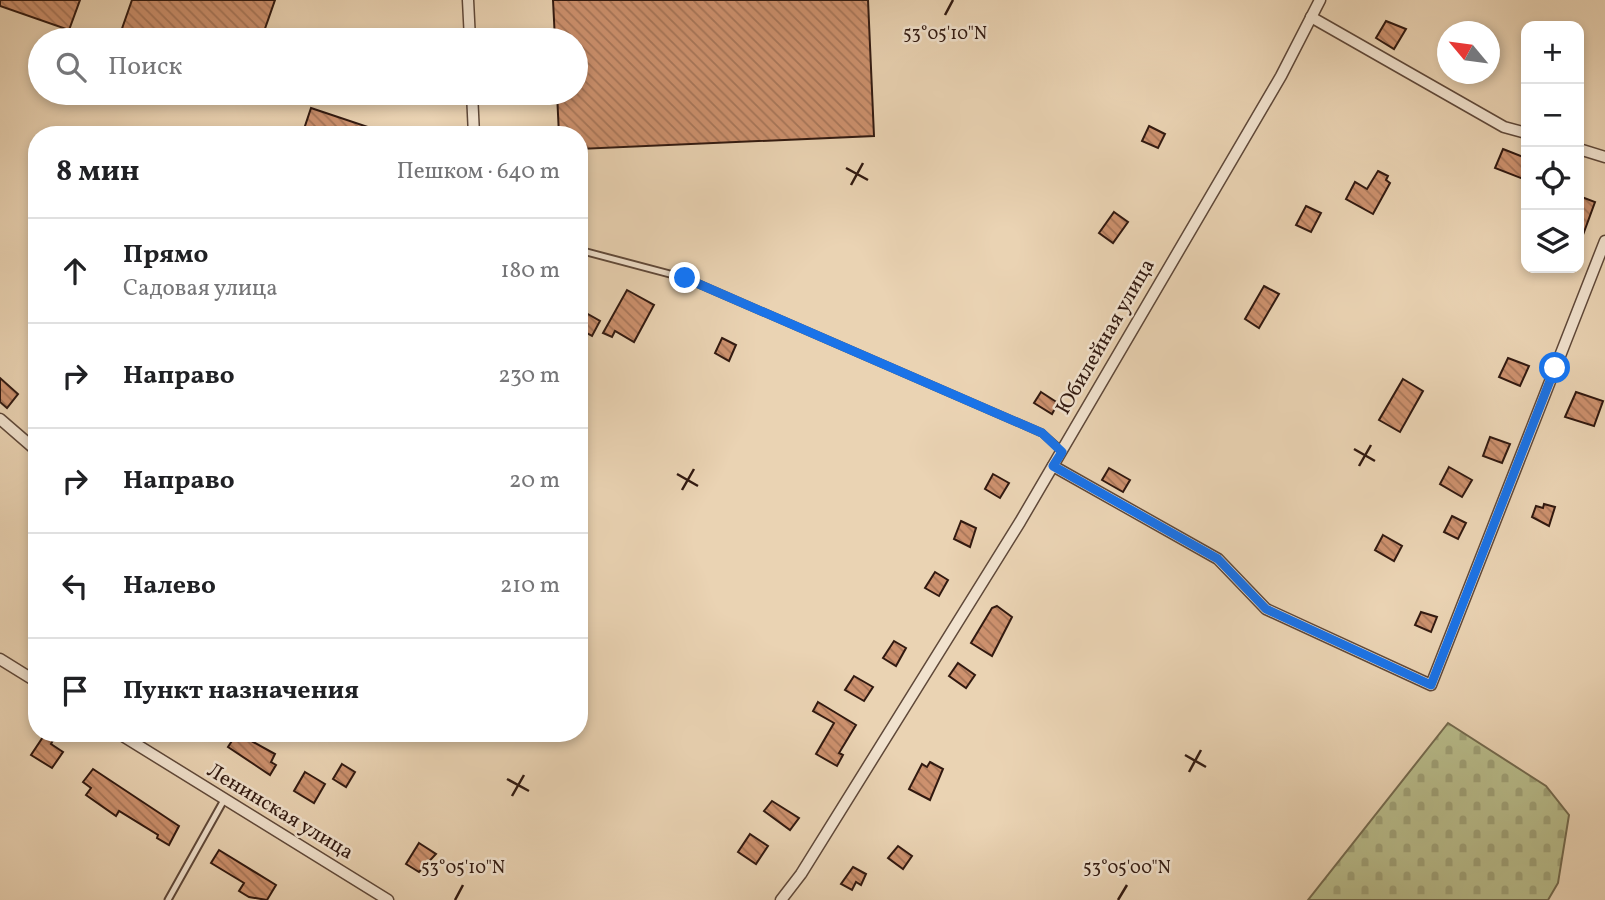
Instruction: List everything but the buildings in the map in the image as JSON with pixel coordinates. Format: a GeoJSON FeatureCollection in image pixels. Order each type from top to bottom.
{"type":"FeatureCollection","features":[{"type":"Feature","properties":{"kind":"street"},"geometry":{"type":"LineString","coordinates":[[468,0],[469,28]]}},
{"type":"Feature","properties":{"kind":"street","name":"Юбилейная улица"},"geometry":{"type":"LineString","coordinates":[[781,900],[801,874],[1062,452],[1274,88],[1320,0]]}},
{"type":"Feature","properties":{"kind":"street"},"geometry":{"type":"LineString","coordinates":[[1311,17],[1504,127],[1521,132]]}},
{"type":"Feature","properties":{"kind":"street"},"geometry":{"type":"LineString","coordinates":[[473,105],[474,126]]}},
{"type":"Feature","properties":{"kind":"street"},"geometry":{"type":"LineString","coordinates":[[1584,151],[1605,157]]}},
{"type":"Feature","properties":{"kind":"street"},"geometry":{"type":"LineString","coordinates":[[1053,466],[1218,559],[1266,609],[1431,685],[1605,241]]}},
{"type":"Feature","properties":{"kind":"street"},"geometry":{"type":"LineString","coordinates":[[0,419],[28,443]]}},
{"type":"Feature","properties":{"kind":"street"},"geometry":{"type":"LineString","coordinates":[[0,659],[28,676]]}},
{"type":"Feature","properties":{"kind":"street","name":"Ленинская улица"},"geometry":{"type":"LineString","coordinates":[[132,742],[388,900]]}},
{"type":"Feature","properties":{"kind":"lane"},"geometry":{"type":"LineString","coordinates":[[588,252],[685,278],[1042,433],[1062,452]]}},
{"type":"Feature","properties":{"kind":"lane"},"geometry":{"type":"LineString","coordinates":[[168,900],[224,800]]}},
{"type":"Feature","properties":{"kind":"green space"},"geometry":{"type":"Polygon","coordinates":[[[1448,723],[1546,786],[1569,815],[1558,883],[1548,900],[1308,900],[1448,723]]]}},
{"type":"Feature","properties":{"kind":"route"},"geometry":{"type":"LineString","coordinates":[[685,278],[1042,433],[1062,452],[1053,466],[1218,559],[1266,609],[1431,685],[1555,368]]}}]}
